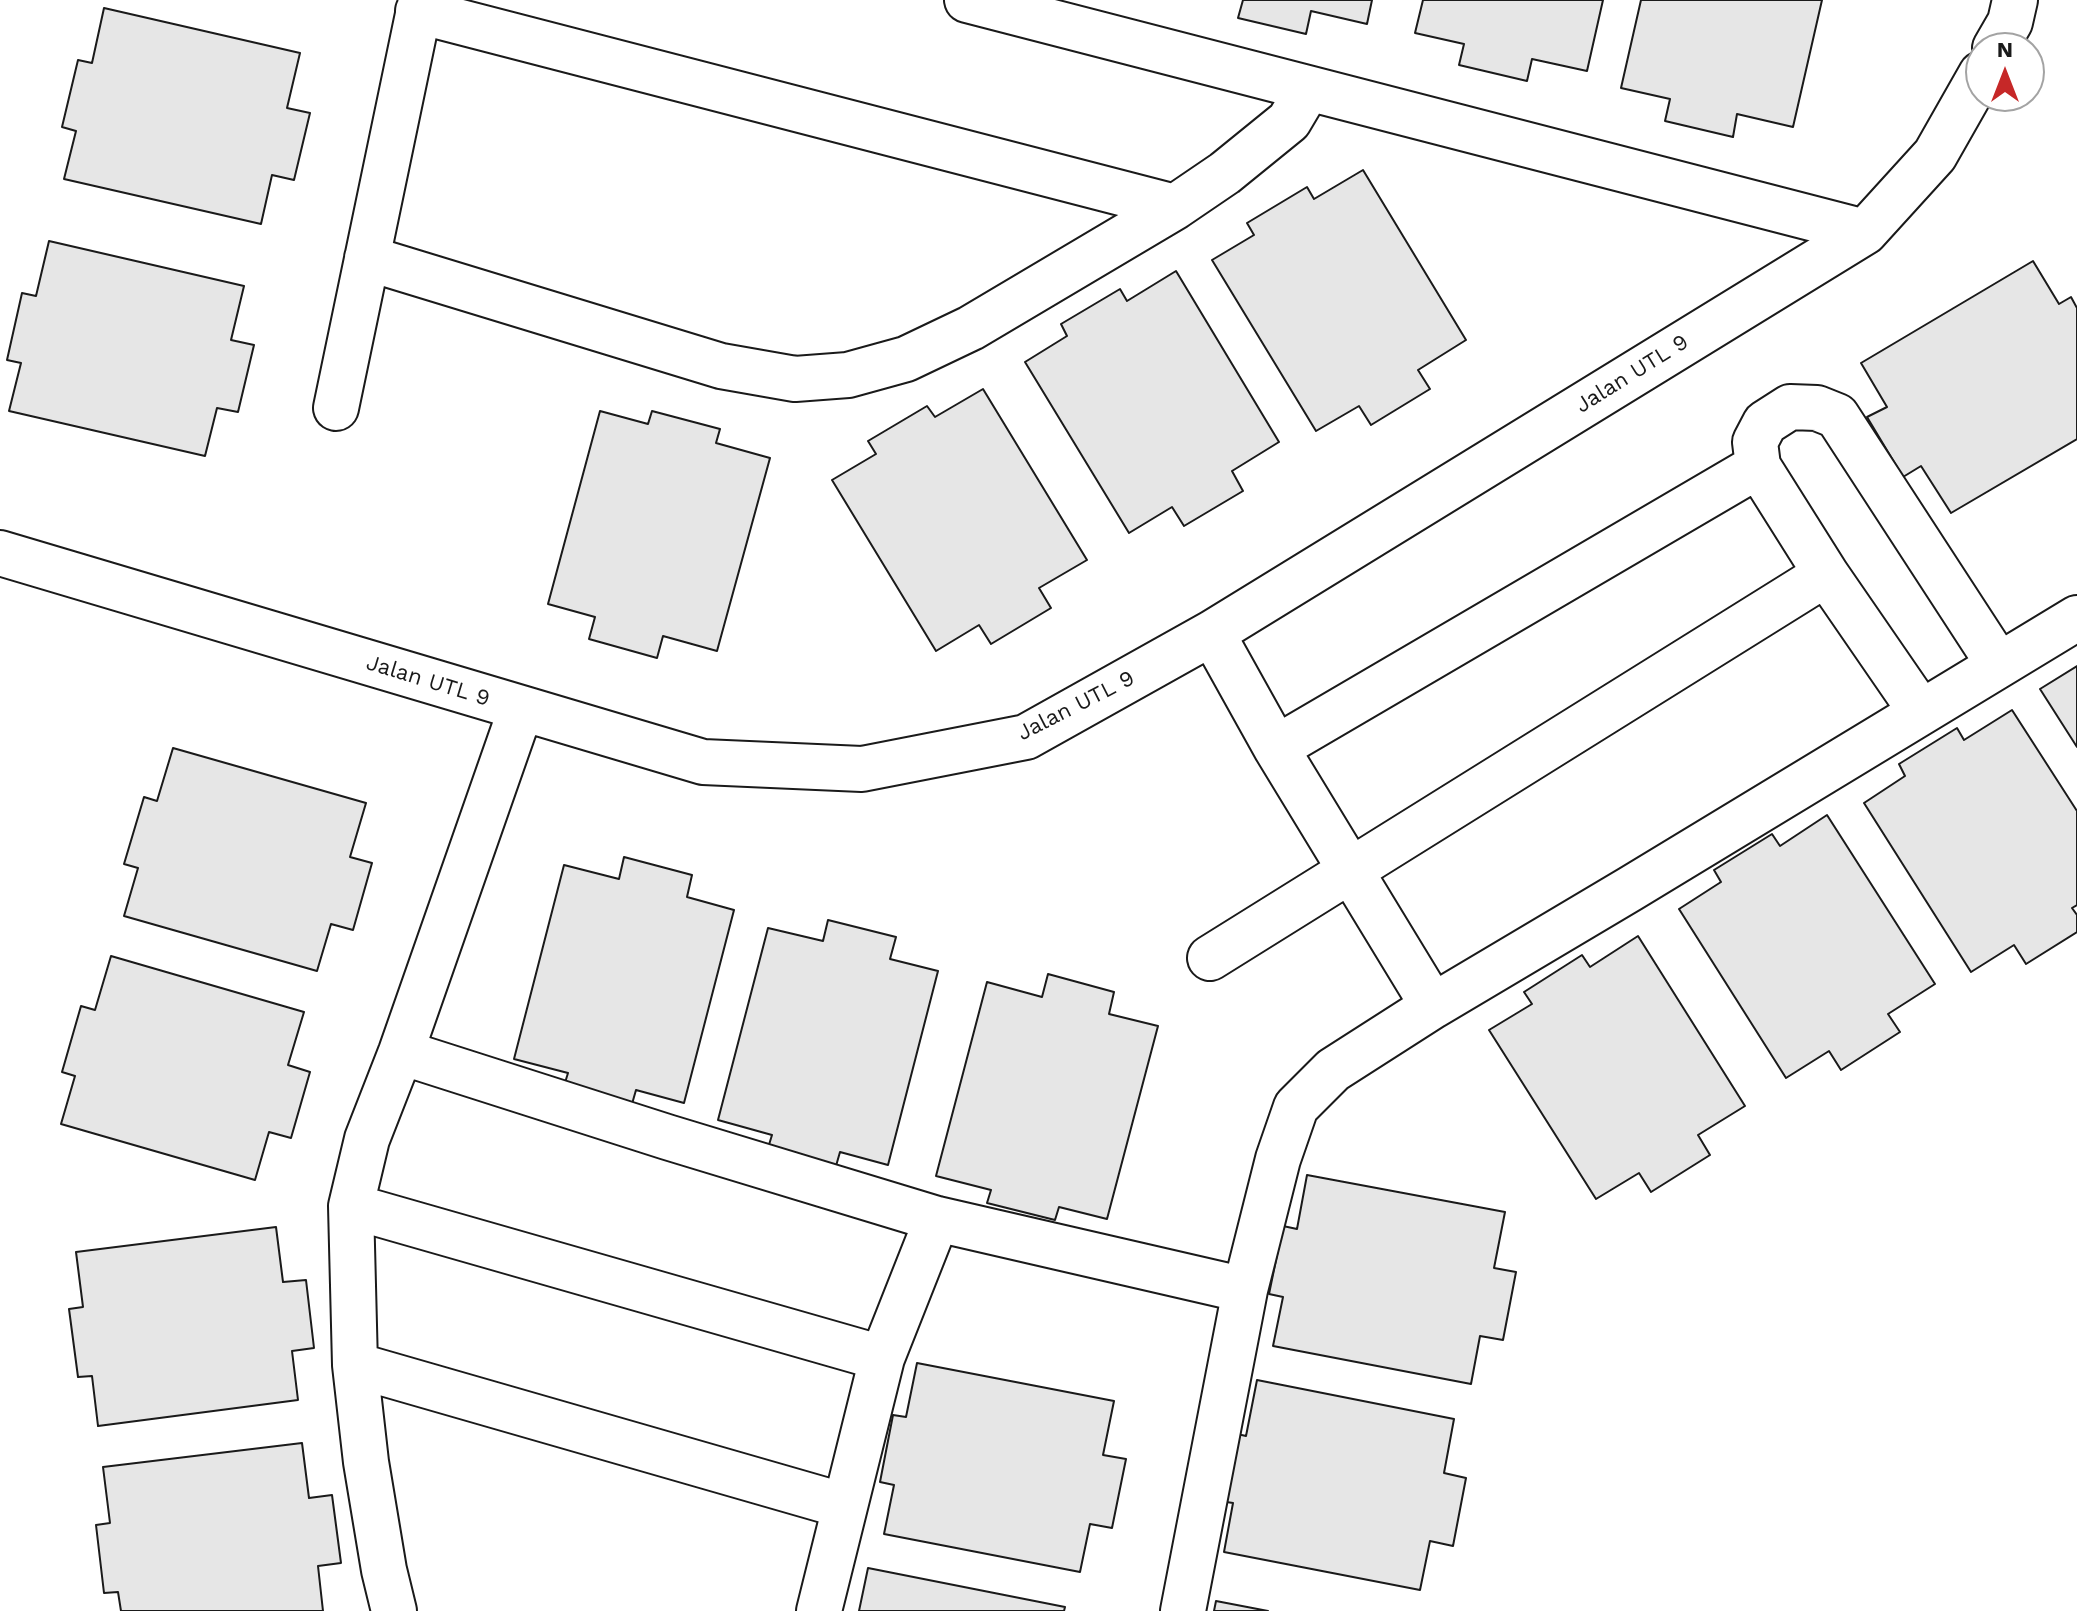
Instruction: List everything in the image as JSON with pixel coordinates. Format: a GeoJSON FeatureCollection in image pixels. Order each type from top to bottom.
{"type":"FeatureCollection","features":[{"type":"Feature","properties":{"kind":"street"},"geometry":{"type":"LineString","coordinates":[[967,0],[1865,232]]}},
{"type":"Feature","properties":{"kind":"street"},"geometry":{"type":"LineString","coordinates":[[2004,32],[2015,0]]}},
{"type":"Feature","properties":{"kind":"street"},"geometry":{"type":"LineString","coordinates":[[336,408],[420,6],[1175,207]]}},
{"type":"Feature","properties":{"kind":"street"},"geometry":{"type":"LineString","coordinates":[[367,258],[721,366],[795,379],[848,375],[906,359],[971,328],[1175,207],[1225,173],[1289,121],[1308,89]]}},
{"type":"Feature","properties":{"kind":"street","name":"Jalan UTL 9"},"geometry":{"type":"LineString","coordinates":[[0,553],[703,762],[862,769],[1026,737],[1212,633],[1865,232],[1935,155],[1965,102]]}},
{"type":"Feature","properties":{"kind":"street"},"geometry":{"type":"LineString","coordinates":[[1921,712],[1826,574],[1758,466],[1755,442],[1765,423],[1790,407],[1817,408],[1837,416],[1999,665]]}},
{"type":"Feature","properties":{"kind":"street"},"geometry":{"type":"LineString","coordinates":[[1276,748],[1758,466]]}},
{"type":"Feature","properties":{"kind":"street"},"geometry":{"type":"LineString","coordinates":[[1210,958],[1826,574]]}},
{"type":"Feature","properties":{"kind":"street"},"geometry":{"type":"LineString","coordinates":[[1183,1611],[1245,1290],[1278,1159],[1296,1107],[1333,1070],[1433,1006],[2077,618]]}},
{"type":"Feature","properties":{"kind":"street"},"geometry":{"type":"LineString","coordinates":[[1212,633],[1276,748],[1433,1006]]}},
{"type":"Feature","properties":{"kind":"street"},"geometry":{"type":"LineString","coordinates":[[394,1611],[366,1462],[355,1365],[351,1206],[367,1139],[401,1052],[521,709]]}},
{"type":"Feature","properties":{"kind":"street"},"geometry":{"type":"LineString","coordinates":[[401,1052],[937,1219],[1245,1290]]}},
{"type":"Feature","properties":{"kind":"street"},"geometry":{"type":"LineString","coordinates":[[351,1206],[882,1358]]}},
{"type":"Feature","properties":{"kind":"street"},"geometry":{"type":"LineString","coordinates":[[819,1611],[882,1358],[937,1219]]}},
{"type":"Feature","properties":{"kind":"street"},"geometry":{"type":"LineString","coordinates":[[355,1365],[845,1506]]}},
{"type":"Feature","properties":{"kind":"building"},"geometry":{"type":"Polygon","coordinates":[[[1243,0],[1372,0],[1367,24],[1311,11],[1306,34],[1238,18],[1243,0]]]}},
{"type":"Feature","properties":{"kind":"building"},"geometry":{"type":"Polygon","coordinates":[[[1423,0],[1603,0],[1587,71],[1532,59],[1527,81],[1459,65],[1464,44],[1415,33],[1423,0]]]}},
{"type":"Feature","properties":{"kind":"building"},"geometry":{"type":"Polygon","coordinates":[[[1641,0],[1822,0],[1793,127],[1737,114],[1733,137],[1665,121],[1670,99],[1621,88],[1641,0]]]}},
{"type":"Feature","properties":{"kind":"building"},"geometry":{"type":"Polygon","coordinates":[[[104,8],[300,53],[287,108],[310,113],[294,180],[272,175],[261,224],[64,179],[76,131],[62,127],[78,60],[92,63],[104,8]]]}},
{"type":"Feature","properties":{"kind":"building"},"geometry":{"type":"Polygon","coordinates":[[[1363,170],[1466,340],[1418,370],[1430,389],[1371,425],[1359,406],[1316,431],[1212,260],[1254,235],[1247,223],[1307,187],[1314,199],[1363,170]]]}},
{"type":"Feature","properties":{"kind":"building"},"geometry":{"type":"Polygon","coordinates":[[[49,241],[244,286],[231,340],[254,345],[238,412],[217,408],[205,456],[9,411],[21,363],[7,360],[22,293],[36,296],[49,241]]]}},
{"type":"Feature","properties":{"kind":"building"},"geometry":{"type":"Polygon","coordinates":[[[2033,261],[2059,304],[2071,297],[2077,308],[2077,439],[1951,513],[1921,466],[1903,477],[1867,417],[1887,407],[1861,363],[2033,261]]]}},
{"type":"Feature","properties":{"kind":"building"},"geometry":{"type":"Polygon","coordinates":[[[1176,271],[1279,442],[1232,471],[1243,491],[1184,526],[1172,507],[1129,533],[1025,362],[1067,336],[1061,324],[1120,289],[1127,301],[1176,271]]]}},
{"type":"Feature","properties":{"kind":"building"},"geometry":{"type":"Polygon","coordinates":[[[983,389],[1087,560],[1039,588],[1051,608],[991,644],[979,625],[936,651],[832,480],[876,454],[868,441],[927,406],[935,417],[983,389]]]}},
{"type":"Feature","properties":{"kind":"building"},"geometry":{"type":"Polygon","coordinates":[[[600,411],[648,424],[652,411],[720,429],[716,443],[770,458],[717,651],[663,636],[657,658],[589,639],[595,617],[548,604],[600,411]]]}},
{"type":"Feature","properties":{"kind":"building"},"geometry":{"type":"Polygon","coordinates":[[[2077,666],[2077,747],[2040,689],[2077,666]]]}},
{"type":"Feature","properties":{"kind":"building"},"geometry":{"type":"Polygon","coordinates":[[[2012,710],[2077,811],[2077,905],[2072,908],[2077,915],[2077,932],[2026,964],[2014,945],[1971,972],[1864,803],[1905,776],[1899,764],[1957,728],[1964,740],[2012,710]]]}},
{"type":"Feature","properties":{"kind":"building"},"geometry":{"type":"Polygon","coordinates":[[[173,748],[366,803],[350,857],[372,863],[353,930],[331,924],[317,971],[124,916],[138,868],[124,864],[144,797],[157,801],[173,748]]]}},
{"type":"Feature","properties":{"kind":"building"},"geometry":{"type":"Polygon","coordinates":[[[1827,815],[1935,984],[1888,1014],[1900,1032],[1841,1070],[1829,1051],[1786,1078],[1679,909],[1721,882],[1714,870],[1772,834],[1780,846],[1827,815]]]}},
{"type":"Feature","properties":{"kind":"building"},"geometry":{"type":"Polygon","coordinates":[[[624,857],[692,875],[687,897],[734,910],[684,1103],[636,1090],[632,1104],[564,1086],[568,1073],[514,1059],[564,865],[619,879],[624,857]]]}},
{"type":"Feature","properties":{"kind":"building"},"geometry":{"type":"Polygon","coordinates":[[[828,920],[896,937],[890,959],[938,971],[888,1165],[840,1152],[836,1166],[768,1148],[772,1135],[718,1120],[768,928],[823,941],[828,920]]]}},
{"type":"Feature","properties":{"kind":"building"},"geometry":{"type":"Polygon","coordinates":[[[1638,936],[1745,1106],[1698,1135],[1710,1155],[1651,1192],[1639,1173],[1596,1199],[1489,1030],[1532,1004],[1524,992],[1582,955],[1590,967],[1638,936]]]}},
{"type":"Feature","properties":{"kind":"building"},"geometry":{"type":"Polygon","coordinates":[[[111,956],[304,1012],[288,1065],[310,1072],[291,1138],[269,1132],[255,1180],[61,1124],[75,1076],[62,1072],[81,1006],[95,1010],[111,956]]]}},
{"type":"Feature","properties":{"kind":"building"},"geometry":{"type":"Polygon","coordinates":[[[1048,974],[1114,992],[1109,1014],[1158,1026],[1107,1219],[1059,1207],[1055,1220],[987,1203],[991,1190],[936,1176],[987,982],[1042,997],[1048,974]]]}},
{"type":"Feature","properties":{"kind":"building"},"geometry":{"type":"Polygon","coordinates":[[[1307,1175],[1505,1212],[1494,1268],[1516,1272],[1503,1340],[1480,1336],[1471,1384],[1273,1346],[1283,1297],[1269,1294],[1283,1226],[1297,1229],[1307,1175]]]}},
{"type":"Feature","properties":{"kind":"building"},"geometry":{"type":"Polygon","coordinates":[[[276,1227],[283,1282],[306,1280],[314,1348],[292,1351],[298,1400],[98,1426],[92,1376],[78,1377],[69,1309],[83,1307],[76,1252],[276,1227]]]}},
{"type":"Feature","properties":{"kind":"building"},"geometry":{"type":"Polygon","coordinates":[[[917,1363],[1114,1401],[1103,1455],[1126,1459],[1112,1528],[1090,1524],[1080,1572],[884,1534],[894,1485],[880,1482],[893,1415],[906,1417],[917,1363]]]}},
{"type":"Feature","properties":{"kind":"building"},"geometry":{"type":"Polygon","coordinates":[[[1257,1380],[1454,1419],[1444,1473],[1466,1478],[1453,1546],[1430,1541],[1420,1590],[1224,1552],[1233,1503],[1220,1501],[1233,1433],[1246,1436],[1257,1380]]]}},
{"type":"Feature","properties":{"kind":"building"},"geometry":{"type":"Polygon","coordinates":[[[302,1443],[309,1498],[332,1495],[341,1563],[318,1566],[323,1611],[121,1611],[118,1592],[104,1593],[96,1525],[110,1523],[103,1467],[302,1443]]]}},
{"type":"Feature","properties":{"kind":"building"},"geometry":{"type":"Polygon","coordinates":[[[868,1568],[1065,1607],[1064,1611],[859,1611],[868,1568]]]}},
{"type":"Feature","properties":{"kind":"building"},"geometry":{"type":"Polygon","coordinates":[[[1216,1601],[1268,1611],[1214,1611],[1216,1601]]]}}]}
